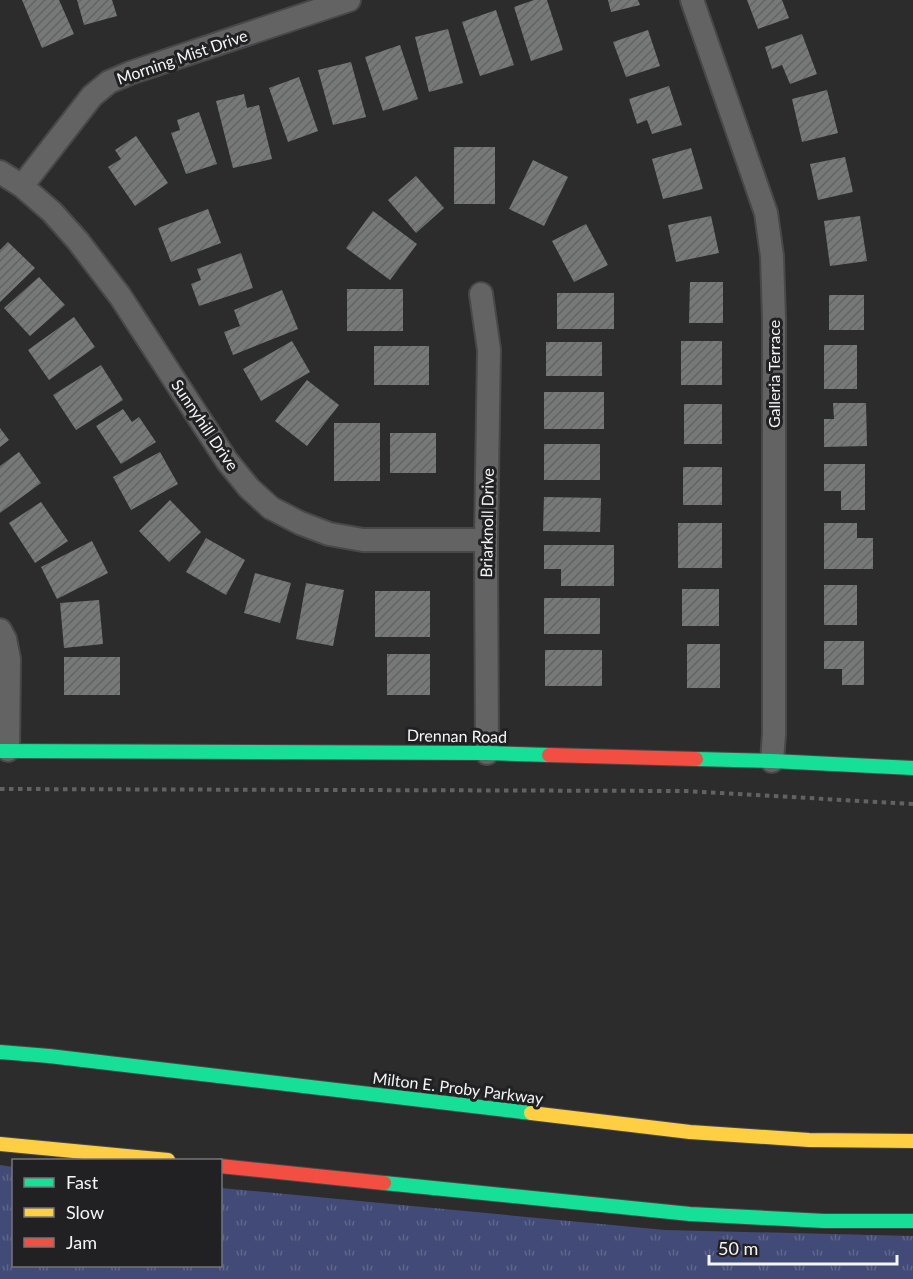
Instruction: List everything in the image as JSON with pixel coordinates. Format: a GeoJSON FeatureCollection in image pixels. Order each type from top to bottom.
{"type":"FeatureCollection","features":[{"type":"Feature","properties":{"kind":"main road","name":"Drennan Road"},"geometry":{"type":"LineString","coordinates":[[4,751],[487,753],[772,761],[913,768]]}},
{"type":"Feature","properties":{"kind":"main road","name":"Milton E. Proby Parkway"},"geometry":{"type":"LineString","coordinates":[[0,1052],[690,1132],[808,1140],[913,1141]]}},
{"type":"Feature","properties":{"kind":"main road"},"geometry":{"type":"LineString","coordinates":[[0,1144],[148,1159]]}},
{"type":"Feature","properties":{"kind":"main road"},"geometry":{"type":"LineString","coordinates":[[222,1166],[690,1214],[824,1221],[913,1221]]}},
{"type":"Feature","properties":{"kind":"street","name":"Morning Mist Drive"},"geometry":{"type":"LineString","coordinates":[[22,186],[92,96],[110,82],[130,73],[349,0]]}},
{"type":"Feature","properties":{"kind":"street","name":"Galleria Terrace"},"geometry":{"type":"LineString","coordinates":[[692,0],[766,213],[772,256],[774,734],[772,761]]}},
{"type":"Feature","properties":{"kind":"street","name":"Sunnyhill Drive"},"geometry":{"type":"LineString","coordinates":[[0,172],[22,186],[52,212],[78,241],[120,296],[227,461],[249,488],[271,508],[300,523],[329,534],[363,540],[486,540]]}},
{"type":"Feature","properties":{"kind":"street","name":"Briarknoll Drive"},"geometry":{"type":"LineString","coordinates":[[481,294],[489,350],[486,540],[487,753]]}},
{"type":"Feature","properties":{"kind":"street"},"geometry":{"type":"LineString","coordinates":[[0,630],[5,639],[9,659],[4,751]]}},
{"type":"Feature","properties":{"kind":"path"},"geometry":{"type":"LineString","coordinates":[[0,789],[685,791],[913,804]]}},
{"type":"Feature","properties":{"kind":"green space"},"geometry":{"type":"Polygon","coordinates":[[[0,1165],[12,1167],[12,1267],[222,1267],[222,1188],[665,1230],[913,1236],[913,1279],[0,1279],[0,1165]]]}},
{"type":"Feature","properties":{"kind":"building"},"geometry":{"type":"Polygon","coordinates":[[[22,0],[59,0],[74,34],[42,48],[22,0]]]}},
{"type":"Feature","properties":{"kind":"building"},"geometry":{"type":"Polygon","coordinates":[[[77,0],[112,0],[117,16],[84,25],[77,0]]]}},
{"type":"Feature","properties":{"kind":"building"},"geometry":{"type":"Polygon","coordinates":[[[534,0],[547,0],[563,50],[531,61],[514,7],[534,0]]]}},
{"type":"Feature","properties":{"kind":"building"},"geometry":{"type":"Polygon","coordinates":[[[608,0],[638,0],[640,5],[611,12],[608,0]]]}},
{"type":"Feature","properties":{"kind":"building"},"geometry":{"type":"Polygon","coordinates":[[[747,0],[782,0],[789,18],[758,29],[747,0]]]}},
{"type":"Feature","properties":{"kind":"building"},"geometry":{"type":"Polygon","coordinates":[[[496,10],[514,65],[480,76],[462,22],[496,10]]]}},
{"type":"Feature","properties":{"kind":"building"},"geometry":{"type":"Polygon","coordinates":[[[448,29],[463,83],[429,92],[415,37],[448,29]]]}},
{"type":"Feature","properties":{"kind":"building"},"geometry":{"type":"Polygon","coordinates":[[[648,30],[660,66],[626,77],[613,42],[648,30]]]}},
{"type":"Feature","properties":{"kind":"building"},"geometry":{"type":"Polygon","coordinates":[[[802,34],[817,74],[790,84],[782,65],[772,69],[765,47],[802,34]]]}},
{"type":"Feature","properties":{"kind":"building"},"geometry":{"type":"Polygon","coordinates":[[[400,45],[418,99],[383,111],[365,57],[400,45]]]}},
{"type":"Feature","properties":{"kind":"building"},"geometry":{"type":"Polygon","coordinates":[[[351,62],[366,117],[333,125],[318,70],[351,62]]]}},
{"type":"Feature","properties":{"kind":"building"},"geometry":{"type":"Polygon","coordinates":[[[299,77],[318,131],[288,142],[269,88],[299,77]]]}},
{"type":"Feature","properties":{"kind":"building"},"geometry":{"type":"Polygon","coordinates":[[[669,86],[682,125],[652,134],[647,120],[637,124],[629,99],[669,86]]]}},
{"type":"Feature","properties":{"kind":"building"},"geometry":{"type":"Polygon","coordinates":[[[827,90],[838,133],[802,142],[792,99],[827,90]]]}},
{"type":"Feature","properties":{"kind":"building"},"geometry":{"type":"Polygon","coordinates":[[[244,94],[247,108],[259,105],[272,159],[233,168],[216,101],[244,94]]]}},
{"type":"Feature","properties":{"kind":"building"},"geometry":{"type":"Polygon","coordinates":[[[199,112],[217,164],[186,174],[171,133],[180,130],[177,120],[199,112]]]}},
{"type":"Feature","properties":{"kind":"building"},"geometry":{"type":"Polygon","coordinates":[[[136,136],[168,183],[135,206],[108,167],[121,159],[115,150],[136,136]]]}},
{"type":"Feature","properties":{"kind":"building"},"geometry":{"type":"Polygon","coordinates":[[[454,147],[495,147],[495,204],[454,204],[454,147]]]}},
{"type":"Feature","properties":{"kind":"building"},"geometry":{"type":"Polygon","coordinates":[[[691,148],[703,189],[663,199],[652,159],[691,148]]]}},
{"type":"Feature","properties":{"kind":"building"},"geometry":{"type":"Polygon","coordinates":[[[845,157],[853,192],[818,200],[810,164],[845,157]]]}},
{"type":"Feature","properties":{"kind":"building"},"geometry":{"type":"Polygon","coordinates":[[[533,160],[568,177],[544,226],[509,209],[533,160]]]}},
{"type":"Feature","properties":{"kind":"building"},"geometry":{"type":"Polygon","coordinates":[[[416,176],[444,208],[416,233],[388,200],[416,176]]]}},
{"type":"Feature","properties":{"kind":"building"},"geometry":{"type":"Polygon","coordinates":[[[208,209],[221,243],[171,262],[158,228],[208,209]]]}},
{"type":"Feature","properties":{"kind":"building"},"geometry":{"type":"Polygon","coordinates":[[[373,211],[417,244],[390,280],[346,248],[373,211]]]}},
{"type":"Feature","properties":{"kind":"building"},"geometry":{"type":"Polygon","coordinates":[[[711,216],[719,253],[676,262],[668,225],[711,216]]]}},
{"type":"Feature","properties":{"kind":"building"},"geometry":{"type":"Polygon","coordinates":[[[860,216],[867,261],[830,266],[824,221],[860,216]]]}},
{"type":"Feature","properties":{"kind":"building"},"geometry":{"type":"Polygon","coordinates":[[[586,224],[608,265],[574,282],[552,241],[586,224]]]}},
{"type":"Feature","properties":{"kind":"building"},"geometry":{"type":"Polygon","coordinates":[[[8,242],[35,268],[0,302],[0,250],[8,242]]]}},
{"type":"Feature","properties":{"kind":"building"},"geometry":{"type":"Polygon","coordinates":[[[241,253],[253,288],[199,306],[191,284],[201,280],[197,269],[241,253]]]}},
{"type":"Feature","properties":{"kind":"building"},"geometry":{"type":"Polygon","coordinates":[[[39,277],[65,305],[30,336],[4,308],[39,277]]]}},
{"type":"Feature","properties":{"kind":"building"},"geometry":{"type":"Polygon","coordinates":[[[690,282],[723,282],[723,323],[689,323],[690,282]]]}},
{"type":"Feature","properties":{"kind":"building"},"geometry":{"type":"Polygon","coordinates":[[[347,289],[403,289],[403,331],[347,331],[347,289]]]}},
{"type":"Feature","properties":{"kind":"building"},"geometry":{"type":"Polygon","coordinates":[[[282,290],[298,329],[233,355],[224,332],[240,326],[234,310],[282,290]]]}},
{"type":"Feature","properties":{"kind":"building"},"geometry":{"type":"Polygon","coordinates":[[[557,293],[614,293],[614,329],[557,329],[557,293]]]}},
{"type":"Feature","properties":{"kind":"building"},"geometry":{"type":"Polygon","coordinates":[[[829,295],[864,295],[864,330],[829,330],[829,295]]]}},
{"type":"Feature","properties":{"kind":"building"},"geometry":{"type":"Polygon","coordinates":[[[74,317],[95,347],[49,380],[28,350],[74,317]]]}},
{"type":"Feature","properties":{"kind":"building"},"geometry":{"type":"Polygon","coordinates":[[[292,341],[310,372],[261,401],[243,369],[292,341]]]}},
{"type":"Feature","properties":{"kind":"building"},"geometry":{"type":"Polygon","coordinates":[[[681,341],[722,341],[722,385],[681,385],[681,341]]]}},
{"type":"Feature","properties":{"kind":"building"},"geometry":{"type":"Polygon","coordinates":[[[546,342],[602,342],[602,376],[546,376],[546,342]]]}},
{"type":"Feature","properties":{"kind":"building"},"geometry":{"type":"Polygon","coordinates":[[[824,345],[857,345],[857,389],[824,389],[824,345]]]}},
{"type":"Feature","properties":{"kind":"building"},"geometry":{"type":"Polygon","coordinates":[[[374,346],[429,346],[429,385],[374,385],[374,346]]]}},
{"type":"Feature","properties":{"kind":"building"},"geometry":{"type":"Polygon","coordinates":[[[101,365],[123,400],[76,430],[53,395],[101,365]]]}},
{"type":"Feature","properties":{"kind":"building"},"geometry":{"type":"Polygon","coordinates":[[[307,380],[339,405],[307,446],[275,421],[307,380]]]}},
{"type":"Feature","properties":{"kind":"building"},"geometry":{"type":"Polygon","coordinates":[[[544,392],[604,392],[604,429],[544,429],[544,392]]]}},
{"type":"Feature","properties":{"kind":"building"},"geometry":{"type":"Polygon","coordinates":[[[833,403],[866,403],[867,446],[824,447],[824,419],[834,419],[833,403]]]}},
{"type":"Feature","properties":{"kind":"building"},"geometry":{"type":"Polygon","coordinates":[[[684,404],[722,404],[722,444],[684,444],[684,404]]]}},
{"type":"Feature","properties":{"kind":"building"},"geometry":{"type":"Polygon","coordinates":[[[123,409],[132,422],[139,417],[156,442],[121,464],[96,426],[123,409]]]}},
{"type":"Feature","properties":{"kind":"building"},"geometry":{"type":"Polygon","coordinates":[[[334,423],[380,423],[380,481],[334,481],[334,423]]]}},
{"type":"Feature","properties":{"kind":"building"},"geometry":{"type":"Polygon","coordinates":[[[0,428],[9,440],[0,447],[0,428]]]}},
{"type":"Feature","properties":{"kind":"building"},"geometry":{"type":"Polygon","coordinates":[[[390,433],[436,433],[436,473],[390,473],[390,433]]]}},
{"type":"Feature","properties":{"kind":"building"},"geometry":{"type":"Polygon","coordinates":[[[544,444],[600,444],[600,480],[544,480],[544,444]]]}},
{"type":"Feature","properties":{"kind":"building"},"geometry":{"type":"Polygon","coordinates":[[[19,452],[41,483],[0,513],[0,466],[19,452]]]}},
{"type":"Feature","properties":{"kind":"building"},"geometry":{"type":"Polygon","coordinates":[[[160,452],[178,484],[131,510],[113,477],[160,452]]]}},
{"type":"Feature","properties":{"kind":"building"},"geometry":{"type":"Polygon","coordinates":[[[824,464],[865,464],[865,510],[841,510],[841,491],[824,491],[824,464]]]}},
{"type":"Feature","properties":{"kind":"building"},"geometry":{"type":"Polygon","coordinates":[[[683,467],[722,467],[722,505],[683,505],[683,467]]]}},
{"type":"Feature","properties":{"kind":"building"},"geometry":{"type":"Polygon","coordinates":[[[544,497],[601,498],[600,532],[543,531],[544,497]]]}},
{"type":"Feature","properties":{"kind":"building"},"geometry":{"type":"Polygon","coordinates":[[[170,500],[201,532],[169,562],[139,531],[170,500]]]}},
{"type":"Feature","properties":{"kind":"building"},"geometry":{"type":"Polygon","coordinates":[[[41,502],[68,541],[35,563],[9,523],[41,502]]]}},
{"type":"Feature","properties":{"kind":"building"},"geometry":{"type":"Polygon","coordinates":[[[678,523],[722,523],[722,568],[678,568],[678,523]]]}},
{"type":"Feature","properties":{"kind":"building"},"geometry":{"type":"Polygon","coordinates":[[[824,523],[857,523],[857,538],[873,538],[873,569],[824,569],[824,523]]]}},
{"type":"Feature","properties":{"kind":"building"},"geometry":{"type":"Polygon","coordinates":[[[206,538],[245,560],[226,595],[186,572],[206,538]]]}},
{"type":"Feature","properties":{"kind":"building"},"geometry":{"type":"Polygon","coordinates":[[[92,541],[108,573],[57,599],[41,567],[92,541]]]}},
{"type":"Feature","properties":{"kind":"building"},"geometry":{"type":"Polygon","coordinates":[[[544,545],[614,545],[614,586],[561,586],[561,569],[544,569],[544,545]]]}},
{"type":"Feature","properties":{"kind":"building"},"geometry":{"type":"Polygon","coordinates":[[[255,573],[291,583],[280,623],[244,613],[255,573]]]}},
{"type":"Feature","properties":{"kind":"building"},"geometry":{"type":"Polygon","coordinates":[[[306,583],[344,590],[333,646],[296,639],[306,583]]]}},
{"type":"Feature","properties":{"kind":"building"},"geometry":{"type":"Polygon","coordinates":[[[824,585],[857,585],[857,625],[824,625],[824,585]]]}},
{"type":"Feature","properties":{"kind":"building"},"geometry":{"type":"Polygon","coordinates":[[[682,589],[719,589],[719,626],[682,626],[682,589]]]}},
{"type":"Feature","properties":{"kind":"building"},"geometry":{"type":"Polygon","coordinates":[[[375,591],[430,591],[430,637],[375,637],[375,591]]]}},
{"type":"Feature","properties":{"kind":"building"},"geometry":{"type":"Polygon","coordinates":[[[544,598],[600,598],[600,634],[544,634],[544,598]]]}},
{"type":"Feature","properties":{"kind":"building"},"geometry":{"type":"Polygon","coordinates":[[[99,600],[103,644],[64,648],[60,603],[99,600]]]}},
{"type":"Feature","properties":{"kind":"building"},"geometry":{"type":"Polygon","coordinates":[[[824,641],[864,641],[864,685],[842,685],[842,669],[824,669],[824,641]]]}},
{"type":"Feature","properties":{"kind":"building"},"geometry":{"type":"Polygon","coordinates":[[[687,644],[720,644],[720,688],[687,688],[687,644]]]}},
{"type":"Feature","properties":{"kind":"building"},"geometry":{"type":"Polygon","coordinates":[[[545,650],[602,650],[602,686],[545,686],[545,650]]]}},
{"type":"Feature","properties":{"kind":"building"},"geometry":{"type":"Polygon","coordinates":[[[387,654],[430,654],[430,695],[387,695],[387,654]]]}},
{"type":"Feature","properties":{"kind":"building"},"geometry":{"type":"Polygon","coordinates":[[[64,657],[120,657],[120,695],[64,695],[64,657]]]}},
{"type":"Feature","properties":{"kind":"traffic: fast"},"geometry":{"type":"LineString","coordinates":[[0,751],[549,755]]}},
{"type":"Feature","properties":{"kind":"traffic: fast"},"geometry":{"type":"LineString","coordinates":[[696,759],[913,768]]}},
{"type":"Feature","properties":{"kind":"traffic: fast"},"geometry":{"type":"LineString","coordinates":[[0,1052],[531,1113]]}},
{"type":"Feature","properties":{"kind":"traffic: fast"},"geometry":{"type":"LineString","coordinates":[[384,1183],[690,1214],[824,1221],[913,1221]]}},
{"type":"Feature","properties":{"kind":"traffic: slow"},"geometry":{"type":"LineString","coordinates":[[531,1113],[690,1132],[809,1140],[913,1141]]}},
{"type":"Feature","properties":{"kind":"traffic: slow"},"geometry":{"type":"LineString","coordinates":[[0,1144],[158,1159]]}},
{"type":"Feature","properties":{"kind":"traffic: jam"},"geometry":{"type":"LineString","coordinates":[[549,755],[696,759]]}},
{"type":"Feature","properties":{"kind":"traffic: jam"},"geometry":{"type":"LineString","coordinates":[[222,1166],[384,1183]]}}]}
